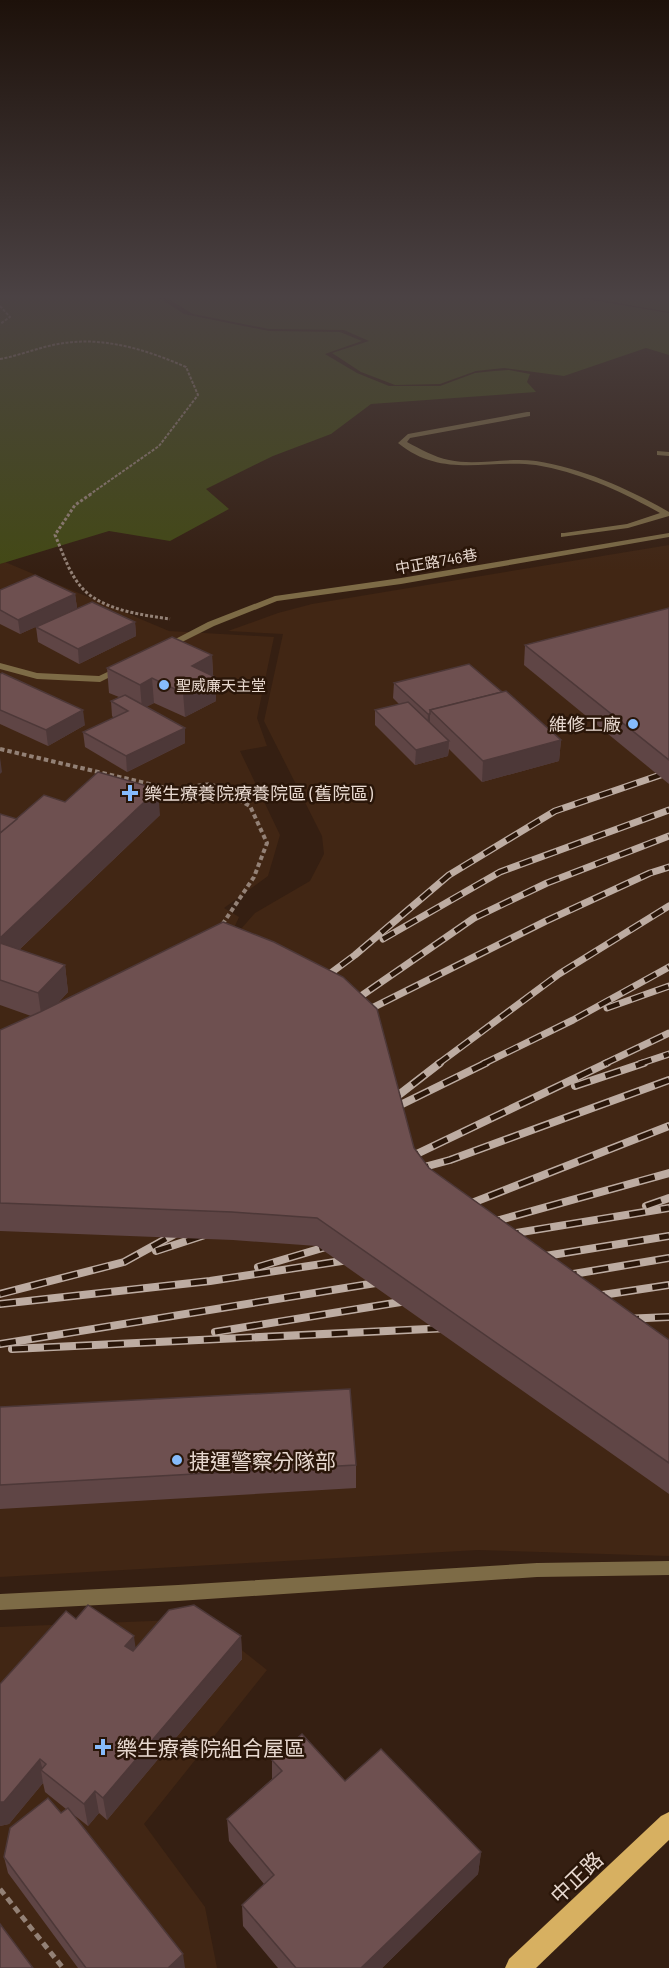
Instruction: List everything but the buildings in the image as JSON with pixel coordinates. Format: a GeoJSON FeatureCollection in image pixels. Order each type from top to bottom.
{"type":"FeatureCollection","features":[{"type":"Feature","properties":{"kind":"main road","name":"中正路"},"geometry":{"type":"LineString","coordinates":[[518,1968],[669,1824]]}},
{"type":"Feature","properties":{"kind":"lane"},"geometry":{"type":"LineString","coordinates":[[527,414],[408,436],[402,443],[431,457],[455,464],[536,463],[586,478],[653,506],[668,515]]}},
{"type":"Feature","properties":{"kind":"lane"},"geometry":{"type":"LineString","coordinates":[[660,453],[669,454]]}},
{"type":"Feature","properties":{"kind":"lane"},"geometry":{"type":"LineString","coordinates":[[564,535],[628,526],[668,515]]}},
{"type":"Feature","properties":{"kind":"lane","name":"中正路746巷"},"geometry":{"type":"LineString","coordinates":[[162,649],[211,624],[275,598],[401,581],[669,535]]}},
{"type":"Feature","properties":{"kind":"lane"},"geometry":{"type":"LineString","coordinates":[[0,666],[37,676],[100,679],[131,664]]}},
{"type":"Feature","properties":{"kind":"lane"},"geometry":{"type":"LineString","coordinates":[[0,1602],[178,1593],[537,1569],[669,1568]]}},
{"type":"Feature","properties":{"kind":"path"},"geometry":{"type":"LineString","coordinates":[[195,387],[198,395],[159,446],[75,506],[55,535],[73,574],[90,595],[144,616],[211,624]]}},
{"type":"Feature","properties":{"kind":"path"},"geometry":{"type":"LineString","coordinates":[[0,749],[171,789],[211,784],[250,806],[267,843],[254,877],[217,933]]}},
{"type":"Feature","properties":{"kind":"path"},"geometry":{"type":"LineString","coordinates":[[0,1889],[63,1968]]}},
{"type":"Feature","properties":{"kind":"shaded area"},"geometry":{"type":"Polygon","coordinates":[[[669,545],[669,1556],[478,1550],[0,1577],[0,564],[5,562],[169,631],[274,637],[257,718],[267,746],[240,751],[280,835],[268,876],[224,908],[239,917],[226,946],[255,913],[310,881],[324,854],[322,836],[264,721],[283,634],[228,631],[278,613],[312,604],[669,545]]]}},
{"type":"Feature","properties":{"kind":"shaded area","name":"樂生療養院組合屋區"},"geometry":{"type":"Polygon","coordinates":[[[202,1619],[267,1670],[144,1824],[205,1907],[217,1968],[0,1968],[0,1627],[202,1619]]]}},
{"type":"Feature","properties":{"kind":"green space"},"geometry":{"type":"Polygon","coordinates":[[[0,387],[531,387],[536,392],[371,404],[331,434],[273,456],[206,489],[229,509],[170,541],[109,531],[0,564],[0,387]]]}},
{"type":"Feature","properties":{"kind":"railway"},"geometry":{"type":"LineString","coordinates":[[320,981],[355,955],[449,875],[555,811],[669,772]]}},
{"type":"Feature","properties":{"kind":"railway"},"geometry":{"type":"LineString","coordinates":[[383,939],[500,872],[669,810]]}},
{"type":"Feature","properties":{"kind":"railway"},"geometry":{"type":"LineString","coordinates":[[348,1005],[474,918],[547,883],[669,836]]}},
{"type":"Feature","properties":{"kind":"railway"},"geometry":{"type":"LineString","coordinates":[[360,1014],[546,921],[650,873],[669,867]]}},
{"type":"Feature","properties":{"kind":"railway"},"geometry":{"type":"LineString","coordinates":[[438,1064],[559,974],[669,906]]}},
{"type":"Feature","properties":{"kind":"railway"},"geometry":{"type":"LineString","coordinates":[[483,1064],[573,1020],[669,967]]}},
{"type":"Feature","properties":{"kind":"railway"},"geometry":{"type":"LineString","coordinates":[[607,1008],[669,986]]}},
{"type":"Feature","properties":{"kind":"railway"},"geometry":{"type":"LineString","coordinates":[[604,1064],[669,1033]]}},
{"type":"Feature","properties":{"kind":"railway"},"geometry":{"type":"LineString","coordinates":[[639,1064],[669,1054]]}},
{"type":"Feature","properties":{"kind":"railway"},"geometry":{"type":"LineString","coordinates":[[387,1104],[440,1063]]}},
{"type":"Feature","properties":{"kind":"railway"},"geometry":{"type":"LineString","coordinates":[[386,1112],[486,1063]]}},
{"type":"Feature","properties":{"kind":"railway"},"geometry":{"type":"LineString","coordinates":[[404,1160],[607,1063]]}},
{"type":"Feature","properties":{"kind":"railway"},"geometry":{"type":"LineString","coordinates":[[575,1086],[644,1063]]}},
{"type":"Feature","properties":{"kind":"railway"},"geometry":{"type":"LineString","coordinates":[[413,1170],[450,1160],[669,1080]]}},
{"type":"Feature","properties":{"kind":"railway"},"geometry":{"type":"LineString","coordinates":[[459,1208],[669,1126]]}},
{"type":"Feature","properties":{"kind":"railway"},"geometry":{"type":"LineString","coordinates":[[485,1224],[669,1173]]}},
{"type":"Feature","properties":{"kind":"railway"},"geometry":{"type":"LineString","coordinates":[[646,1206],[669,1198]]}},
{"type":"Feature","properties":{"kind":"railway"},"geometry":{"type":"LineString","coordinates":[[503,1235],[669,1208]]}},
{"type":"Feature","properties":{"kind":"railway"},"geometry":{"type":"LineString","coordinates":[[0,1294],[124,1262],[184,1229]]}},
{"type":"Feature","properties":{"kind":"railway"},"geometry":{"type":"LineString","coordinates":[[156,1251],[211,1233]]}},
{"type":"Feature","properties":{"kind":"railway"},"geometry":{"type":"LineString","coordinates":[[533,1258],[669,1236]]}},
{"type":"Feature","properties":{"kind":"railway"},"geometry":{"type":"LineString","coordinates":[[258,1267],[336,1244]]}},
{"type":"Feature","properties":{"kind":"railway"},"geometry":{"type":"LineString","coordinates":[[561,1276],[669,1258]]}},
{"type":"Feature","properties":{"kind":"railway"},"geometry":{"type":"LineString","coordinates":[[0,1304],[210,1281],[355,1259]]}},
{"type":"Feature","properties":{"kind":"railway"},"geometry":{"type":"LineString","coordinates":[[0,1344],[388,1281]]}},
{"type":"Feature","properties":{"kind":"railway"},"geometry":{"type":"LineString","coordinates":[[589,1297],[669,1285]]}},
{"type":"Feature","properties":{"kind":"railway"},"geometry":{"type":"LineString","coordinates":[[215,1332],[413,1300]]}},
{"type":"Feature","properties":{"kind":"railway"},"geometry":{"type":"LineString","coordinates":[[623,1319],[669,1317]]}},
{"type":"Feature","properties":{"kind":"railway"},"geometry":{"type":"LineString","coordinates":[[12,1349],[449,1328]]}},
{"type":"Feature","properties":{"kind":"place","name":"聖威廉天主堂"},"geometry":{"type":"Point","coordinates":[164,685]}},
{"type":"Feature","properties":{"kind":"place","name":"維修工廠"},"geometry":{"type":"Point","coordinates":[633,724]}},
{"type":"Feature","properties":{"kind":"place","name":"樂生療養院療養院區 (舊院區)"},"geometry":{"type":"Point","coordinates":[130,793]}},
{"type":"Feature","properties":{"kind":"place","name":"捷運警察分隊部"},"geometry":{"type":"Point","coordinates":[177,1460]}},
{"type":"Feature","properties":{"kind":"place","name":"樂生療養院組合屋區"},"geometry":{"type":"Point","coordinates":[103,1747]}}]}
